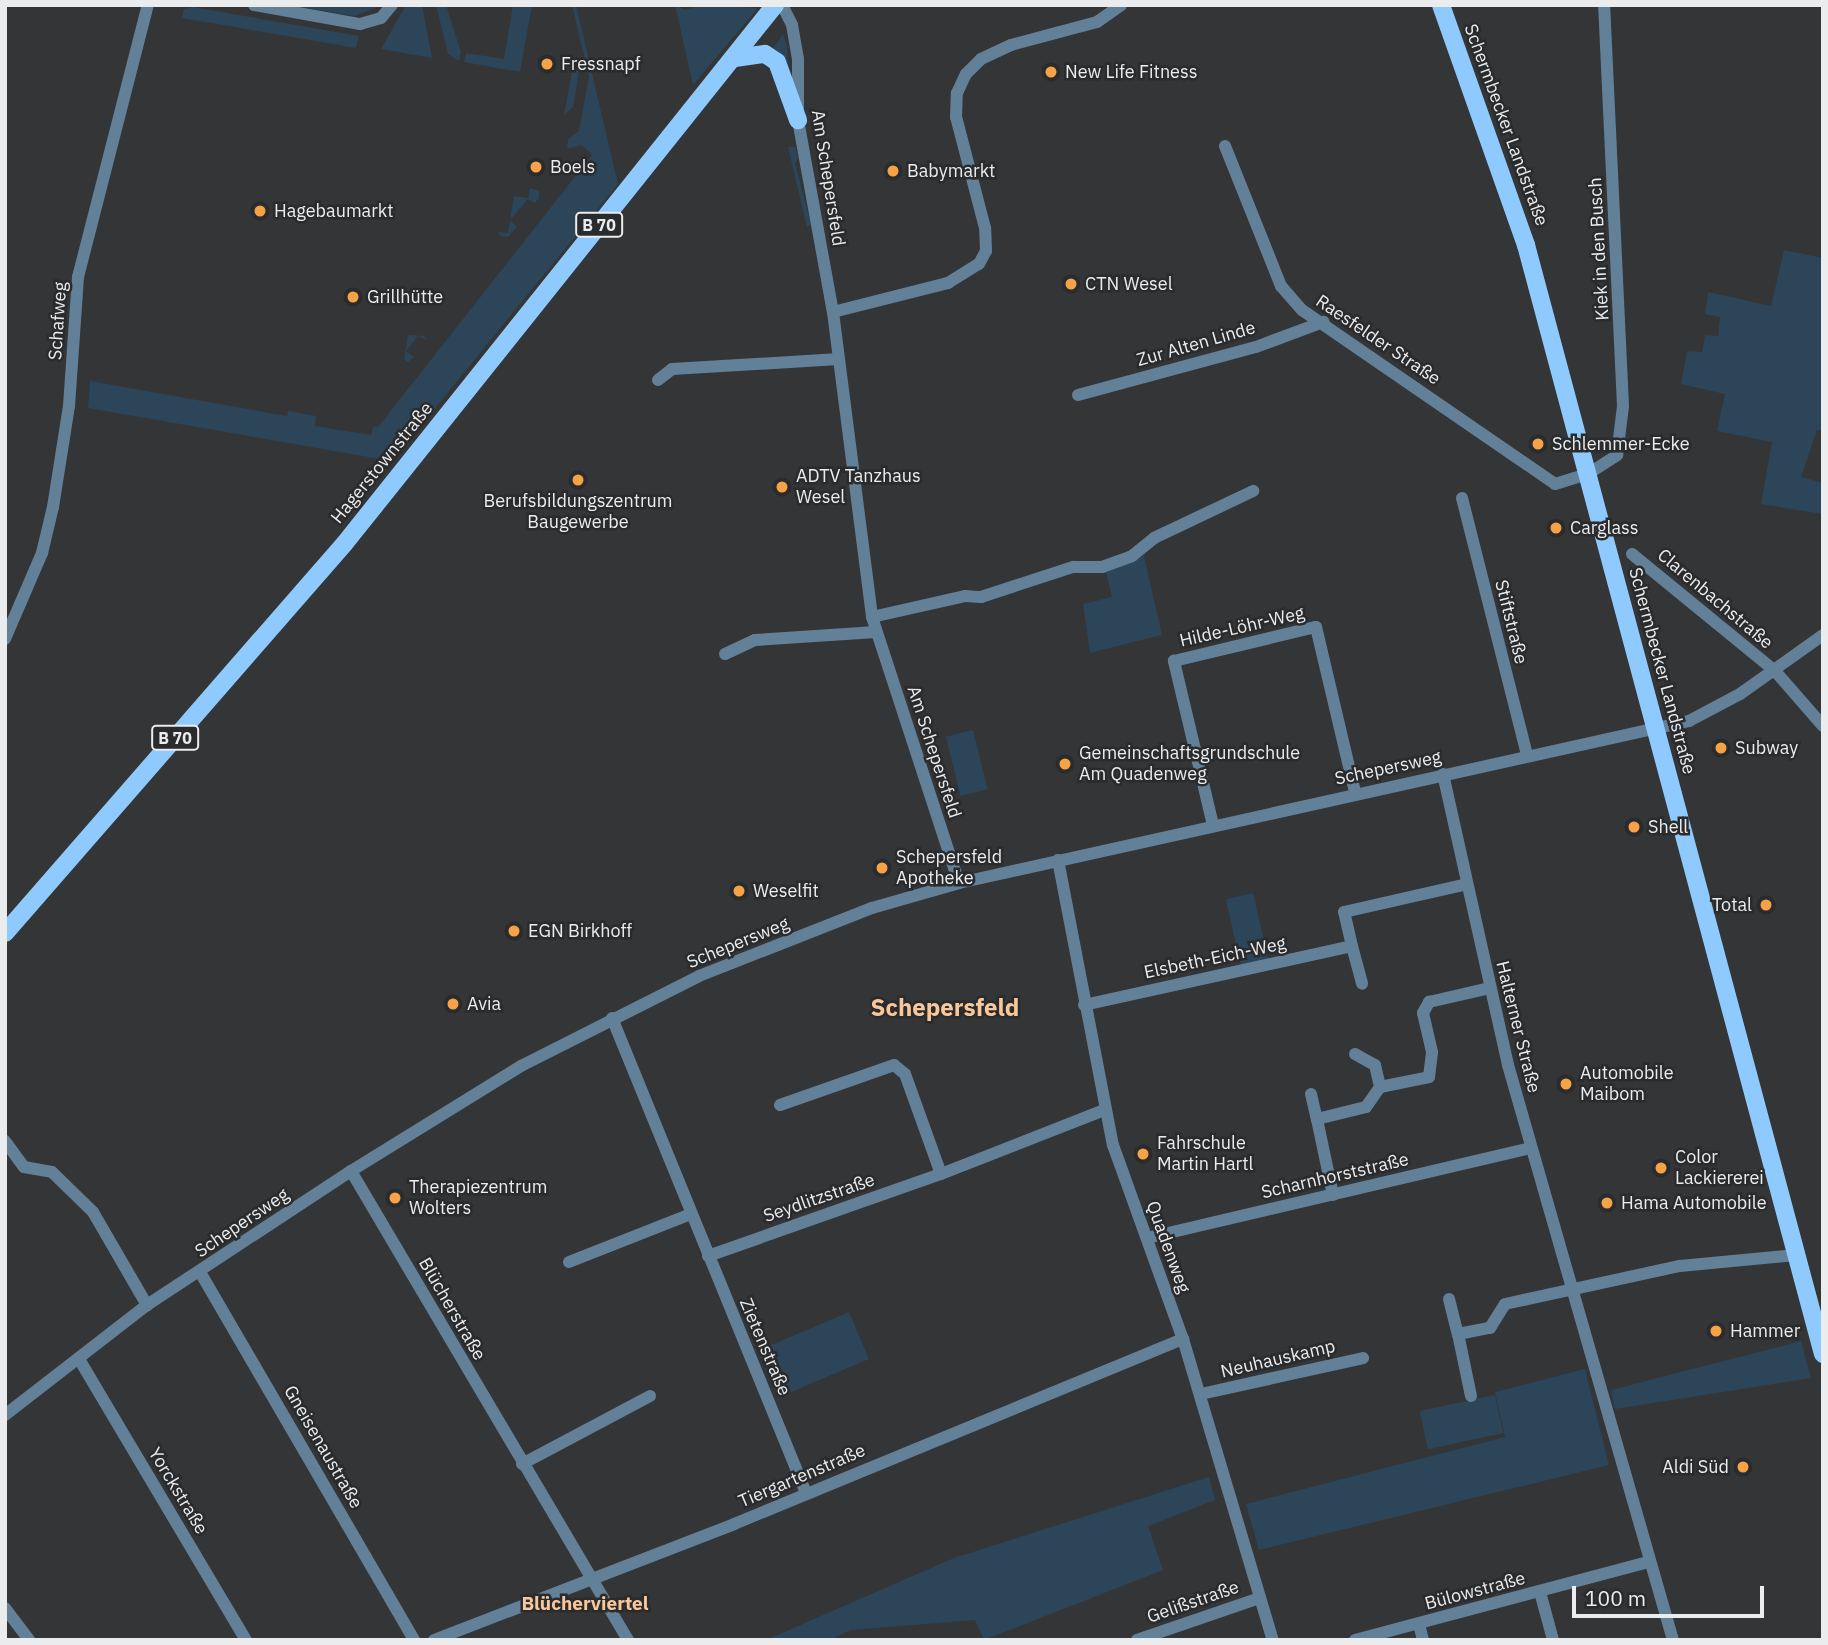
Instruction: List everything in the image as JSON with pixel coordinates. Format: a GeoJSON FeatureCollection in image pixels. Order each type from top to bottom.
{"type":"FeatureCollection","features":[{"type":"Feature","properties":{"kind":"main road","name":"Hagerstownstraße"},"geometry":{"type":"LineString","coordinates":[[5,933],[345,542],[775,5]]}},
{"type":"Feature","properties":{"kind":"main road","name":"Schermbecker Landstraße"},"geometry":{"type":"LineString","coordinates":[[1441,5],[1526,245],[1658,730],[1796,1255],[1819,1327],[1823,1354]]}},
{"type":"Feature","properties":{"kind":"main road"},"geometry":{"type":"LineString","coordinates":[[735,58],[765,54],[777,62],[798,120]]}},
{"type":"Feature","properties":{"kind":"street","name":"Schafweg"},"geometry":{"type":"LineString","coordinates":[[5,639],[45,541],[69,406],[78,278],[149,5]]}},
{"type":"Feature","properties":{"kind":"street"},"geometry":{"type":"LineString","coordinates":[[254,5],[360,24],[381,18],[392,5]]}},
{"type":"Feature","properties":{"kind":"street","name":"Am Schepersfeld"},"geometry":{"type":"LineString","coordinates":[[782,5],[792,25],[798,59],[798,120],[833,312],[872,617],[958,883]]}},
{"type":"Feature","properties":{"kind":"street"},"geometry":{"type":"LineString","coordinates":[[833,312],[948,283],[979,264],[986,251],[985,228],[956,117],[957,93],[966,74],[981,60],[1011,45],[1097,22],[1121,5]]}},
{"type":"Feature","properties":{"kind":"street","name":"Kiek in den Busch"},"geometry":{"type":"LineString","coordinates":[[1588,474],[1617,455],[1623,406],[1604,5]]}},
{"type":"Feature","properties":{"kind":"street","name":"Raesfelder Straße"},"geometry":{"type":"LineString","coordinates":[[1225,146],[1281,286],[1302,310],[1323,321],[1555,484],[1588,474]]}},
{"type":"Feature","properties":{"kind":"street","name":"Zur Alten Linde"},"geometry":{"type":"LineString","coordinates":[[1077,395],[1256,347],[1323,321]]}},
{"type":"Feature","properties":{"kind":"street"},"geometry":{"type":"LineString","coordinates":[[658,380],[672,369],[839,359]]}},
{"type":"Feature","properties":{"kind":"street"},"geometry":{"type":"LineString","coordinates":[[872,617],[958,597],[981,597],[1012,583],[1073,567],[1102,567],[1132,556],[1154,538],[1253,491]]}},
{"type":"Feature","properties":{"kind":"street","name":"Stiftstraße"},"geometry":{"type":"LineString","coordinates":[[1462,498],[1527,755]]}},
{"type":"Feature","properties":{"kind":"street","name":"Clarenbachstraße"},"geometry":{"type":"LineString","coordinates":[[1632,554],[1775,671]]}},
{"type":"Feature","properties":{"kind":"street","name":"Hilde-Löhr-Weg"},"geometry":{"type":"LineString","coordinates":[[1213,825],[1174,661],[1316,627],[1354,792]]}},
{"type":"Feature","properties":{"kind":"street"},"geometry":{"type":"LineString","coordinates":[[725,654],[755,640],[876,632]]}},
{"type":"Feature","properties":{"kind":"street","name":"Clarenbachstraße"},"geometry":{"type":"LineString","coordinates":[[1658,730],[1722,705],[1775,671],[1823,635]]}},
{"type":"Feature","properties":{"kind":"street"},"geometry":{"type":"LineString","coordinates":[[1775,671],[1823,726]]}},
{"type":"Feature","properties":{"kind":"street","name":"Schepersweg"},"geometry":{"type":"LineString","coordinates":[[5,1415],[147,1305],[351,1171],[521,1066],[699,976],[872,908],[958,883],[1354,792],[1658,730]]}},
{"type":"Feature","properties":{"kind":"street","name":"Halterner Straße"},"geometry":{"type":"LineString","coordinates":[[1443,774],[1490,988],[1531,1148],[1574,1286],[1648,1562],[1673,1640]]}},
{"type":"Feature","properties":{"kind":"street","name":"Quadenweg"},"geometry":{"type":"LineString","coordinates":[[1058,860],[1104,1110],[1201,1395],[1273,1640]]}},
{"type":"Feature","properties":{"kind":"street"},"geometry":{"type":"LineString","coordinates":[[1362,984],[1344,912],[1467,884]]}},
{"type":"Feature","properties":{"kind":"street","name":"Elsbeth-Eich-Weg"},"geometry":{"type":"LineString","coordinates":[[1084,1005],[1352,946]]}},
{"type":"Feature","properties":{"kind":"street"},"geometry":{"type":"LineString","coordinates":[[1317,1119],[1366,1107],[1380,1087],[1429,1077],[1432,1052],[1423,1013],[1429,1002],[1490,988]]}},
{"type":"Feature","properties":{"kind":"street","name":"Zietenstraße"},"geometry":{"type":"LineString","coordinates":[[612,1018],[806,1493]]}},
{"type":"Feature","properties":{"kind":"street"},"geometry":{"type":"LineString","coordinates":[[1356,1054],[1375,1065],[1380,1087]]}},
{"type":"Feature","properties":{"kind":"street"},"geometry":{"type":"LineString","coordinates":[[780,1105],[894,1065],[905,1074],[941,1174]]}},
{"type":"Feature","properties":{"kind":"street"},"geometry":{"type":"LineString","coordinates":[[1311,1094],[1333,1195]]}},
{"type":"Feature","properties":{"kind":"street","name":"Seydlitzstraße"},"geometry":{"type":"LineString","coordinates":[[708,1256],[941,1174],[1104,1110]]}},
{"type":"Feature","properties":{"kind":"street"},"geometry":{"type":"LineString","coordinates":[[5,1141],[23,1167],[52,1172],[93,1212],[147,1305]]}},
{"type":"Feature","properties":{"kind":"street","name":"Scharnhorststraße"},"geometry":{"type":"LineString","coordinates":[[1147,1238],[1531,1148]]}},
{"type":"Feature","properties":{"kind":"street","name":"Blücherstraße"},"geometry":{"type":"LineString","coordinates":[[351,1171],[628,1640]]}},
{"type":"Feature","properties":{"kind":"street"},"geometry":{"type":"LineString","coordinates":[[569,1262],[691,1214]]}},
{"type":"Feature","properties":{"kind":"street"},"geometry":{"type":"LineString","coordinates":[[1458,1334],[1490,1328],[1505,1304],[1574,1286],[1680,1266],[1796,1255]]}},
{"type":"Feature","properties":{"kind":"street","name":"Gneisenaustraße"},"geometry":{"type":"LineString","coordinates":[[200,1272],[414,1640]]}},
{"type":"Feature","properties":{"kind":"street"},"geometry":{"type":"LineString","coordinates":[[1449,1299],[1471,1396]]}},
{"type":"Feature","properties":{"kind":"street","name":"Tiergartenstraße"},"geometry":{"type":"LineString","coordinates":[[434,1640],[591,1580],[1183,1339]]}},
{"type":"Feature","properties":{"kind":"street","name":"Neuhauskamp"},"geometry":{"type":"LineString","coordinates":[[1201,1395],[1363,1358]]}},
{"type":"Feature","properties":{"kind":"street","name":"Yorckstraße"},"geometry":{"type":"LineString","coordinates":[[79,1359],[246,1640]]}},
{"type":"Feature","properties":{"kind":"street"},"geometry":{"type":"LineString","coordinates":[[523,1464],[650,1396]]}},
{"type":"Feature","properties":{"kind":"street","name":"Bülowstraße"},"geometry":{"type":"LineString","coordinates":[[1355,1640],[1648,1562]]}},
{"type":"Feature","properties":{"kind":"street","name":"Bülowstraße"},"geometry":{"type":"LineString","coordinates":[[1540,1592],[1553,1640]]}},
{"type":"Feature","properties":{"kind":"street","name":"Gelißstraße"},"geometry":{"type":"LineString","coordinates":[[1137,1640],[1260,1598]]}},
{"type":"Feature","properties":{"kind":"street"},"geometry":{"type":"LineString","coordinates":[[5,1608],[29,1640]]}},
{"type":"Feature","properties":{"kind":"street","name":"Bülowstraße"},"geometry":{"type":"LineString","coordinates":[[1419,1624],[1423,1640]]}},
{"type":"Feature","properties":{"kind":"shaded area"},"geometry":{"type":"Polygon","coordinates":[[[289,5],[382,5],[355,16],[289,5]]]}},
{"type":"Feature","properties":{"kind":"shaded area"},"geometry":{"type":"Polygon","coordinates":[[[406,5],[422,5],[432,58],[381,49],[406,5]]]}},
{"type":"Feature","properties":{"kind":"shaded area"},"geometry":{"type":"Polygon","coordinates":[[[436,5],[446,5],[461,52],[459,61],[448,54],[436,5]]]}},
{"type":"Feature","properties":{"kind":"shaded area"},"geometry":{"type":"Polygon","coordinates":[[[513,5],[532,5],[520,72],[464,62],[466,53],[504,59],[513,5]]]}},
{"type":"Feature","properties":{"kind":"shaded area"},"geometry":{"type":"Polygon","coordinates":[[[572,5],[576,5],[618,184],[392,461],[88,408],[90,381],[287,416],[288,411],[316,416],[315,426],[371,435],[373,426],[378,427],[592,155],[582,145],[567,149],[568,139],[579,131],[589,76],[572,5]]]}},
{"type":"Feature","properties":{"kind":"shaded area"},"geometry":{"type":"Polygon","coordinates":[[[675,5],[685,10],[703,5],[758,8],[693,85],[675,5]]]}},
{"type":"Feature","properties":{"kind":"shaded area"},"geometry":{"type":"Polygon","coordinates":[[[193,7],[359,36],[356,48],[182,18],[184,9],[193,7]]]}},
{"type":"Feature","properties":{"kind":"shaded area"},"geometry":{"type":"Polygon","coordinates":[[[783,34],[787,46],[788,67],[772,49],[783,34]]]}},
{"type":"Feature","properties":{"kind":"shaded area"},"geometry":{"type":"Polygon","coordinates":[[[575,55],[579,72],[573,107],[564,115],[575,55]]]}},
{"type":"Feature","properties":{"kind":"shaded area"},"geometry":{"type":"Polygon","coordinates":[[[788,147],[795,147],[798,158],[795,163],[811,225],[807,227],[788,147]]]}},
{"type":"Feature","properties":{"kind":"shaded area"},"geometry":{"type":"Polygon","coordinates":[[[530,188],[539,191],[539,198],[535,203],[528,199],[510,220],[514,196],[528,198],[530,188]]]}},
{"type":"Feature","properties":{"kind":"shaded area"},"geometry":{"type":"Polygon","coordinates":[[[510,220],[517,227],[508,237],[500,236],[498,232],[508,233],[510,220]]]}},
{"type":"Feature","properties":{"kind":"shaded area"},"geometry":{"type":"Polygon","coordinates":[[[1784,250],[1823,258],[1823,431],[1817,430],[1801,477],[1823,483],[1822,514],[1761,504],[1772,442],[1717,431],[1725,394],[1681,384],[1687,351],[1702,352],[1705,335],[1718,336],[1720,317],[1705,314],[1708,292],[1771,306],[1784,250]]]}},
{"type":"Feature","properties":{"kind":"shaded area"},"geometry":{"type":"Polygon","coordinates":[[[408,335],[424,336],[427,340],[418,336],[406,351],[414,357],[408,362],[404,359],[408,335]]]}},
{"type":"Feature","properties":{"kind":"shaded area"},"geometry":{"type":"Polygon","coordinates":[[[1144,556],[1162,635],[1090,653],[1083,604],[1112,597],[1106,572],[1144,556]]]}},
{"type":"Feature","properties":{"kind":"shaded area"},"geometry":{"type":"Polygon","coordinates":[[[973,730],[988,789],[961,796],[946,737],[973,730]]]}},
{"type":"Feature","properties":{"kind":"shaded area"},"geometry":{"type":"Polygon","coordinates":[[[1253,893],[1269,960],[1241,967],[1226,899],[1253,893]]]}},
{"type":"Feature","properties":{"kind":"shaded area"},"geometry":{"type":"Polygon","coordinates":[[[849,1312],[869,1359],[778,1398],[758,1351],[849,1312]]]}},
{"type":"Feature","properties":{"kind":"shaded area"},"geometry":{"type":"Polygon","coordinates":[[[1801,1341],[1811,1378],[1615,1409],[1611,1390],[1801,1341]]]}},
{"type":"Feature","properties":{"kind":"shaded area"},"geometry":{"type":"Polygon","coordinates":[[[1585,1369],[1609,1465],[1259,1550],[1246,1504],[1505,1437],[1495,1392],[1585,1369]]]}},
{"type":"Feature","properties":{"kind":"shaded area"},"geometry":{"type":"Polygon","coordinates":[[[1495,1395],[1503,1433],[1428,1449],[1420,1411],[1495,1395]]]}},
{"type":"Feature","properties":{"kind":"shaded area"},"geometry":{"type":"Polygon","coordinates":[[[1209,1477],[1215,1500],[1148,1526],[1163,1570],[984,1640],[975,1620],[851,1630],[829,1640],[766,1640],[954,1558],[1209,1477]]]}},
{"type":"Feature","properties":{"kind":"place","name":"Fressnapf"},"geometry":{"type":"Point","coordinates":[547,64]}},
{"type":"Feature","properties":{"kind":"place","name":"New Life Fitness"},"geometry":{"type":"Point","coordinates":[1051,72]}},
{"type":"Feature","properties":{"kind":"place","name":"Boels"},"geometry":{"type":"Point","coordinates":[536,167]}},
{"type":"Feature","properties":{"kind":"place","name":"Babymarkt"},"geometry":{"type":"Point","coordinates":[893,171]}},
{"type":"Feature","properties":{"kind":"place","name":"Hagebaumarkt"},"geometry":{"type":"Point","coordinates":[260,211]}},
{"type":"Feature","properties":{"kind":"place","name":"CTN Wesel"},"geometry":{"type":"Point","coordinates":[1071,284]}},
{"type":"Feature","properties":{"kind":"place","name":"Grillhütte"},"geometry":{"type":"Point","coordinates":[353,297]}},
{"type":"Feature","properties":{"kind":"place","name":"Schlemmer-Ecke"},"geometry":{"type":"Point","coordinates":[1538,444]}},
{"type":"Feature","properties":{"kind":"place","name":"Berufsbildungszentrum Baugewerbe"},"geometry":{"type":"Point","coordinates":[578,480]}},
{"type":"Feature","properties":{"kind":"place","name":"ADTV Tanzhaus Wesel"},"geometry":{"type":"Point","coordinates":[782,487]}},
{"type":"Feature","properties":{"kind":"place","name":"Carglass"},"geometry":{"type":"Point","coordinates":[1556,528]}},
{"type":"Feature","properties":{"kind":"place","name":"Subway"},"geometry":{"type":"Point","coordinates":[1721,748]}},
{"type":"Feature","properties":{"kind":"place","name":"Gemeinschaftsgrundschule Am Quadenweg"},"geometry":{"type":"Point","coordinates":[1065,764]}},
{"type":"Feature","properties":{"kind":"place","name":"Shell"},"geometry":{"type":"Point","coordinates":[1634,827]}},
{"type":"Feature","properties":{"kind":"place","name":"Schepersfeld Apotheke"},"geometry":{"type":"Point","coordinates":[882,868]}},
{"type":"Feature","properties":{"kind":"place","name":"Weselfit"},"geometry":{"type":"Point","coordinates":[739,891]}},
{"type":"Feature","properties":{"kind":"place","name":"Total"},"geometry":{"type":"Point","coordinates":[1766,905]}},
{"type":"Feature","properties":{"kind":"place","name":"EGN Birkhoff"},"geometry":{"type":"Point","coordinates":[514,931]}},
{"type":"Feature","properties":{"kind":"place","name":"Avia"},"geometry":{"type":"Point","coordinates":[453,1004]}},
{"type":"Feature","properties":{"kind":"place","name":"Automobile Maibom"},"geometry":{"type":"Point","coordinates":[1566,1084]}},
{"type":"Feature","properties":{"kind":"place","name":"Fahrschule Martin Hartl"},"geometry":{"type":"Point","coordinates":[1143,1154]}},
{"type":"Feature","properties":{"kind":"place","name":"Color Lackiererei"},"geometry":{"type":"Point","coordinates":[1661,1168]}},
{"type":"Feature","properties":{"kind":"place","name":"Therapiezentrum Wolters"},"geometry":{"type":"Point","coordinates":[395,1198]}},
{"type":"Feature","properties":{"kind":"place","name":"Hama Automobile"},"geometry":{"type":"Point","coordinates":[1607,1203]}},
{"type":"Feature","properties":{"kind":"place","name":"Hammer"},"geometry":{"type":"Point","coordinates":[1716,1331]}},
{"type":"Feature","properties":{"kind":"place","name":"Aldi Süd"},"geometry":{"type":"Point","coordinates":[1743,1467]}},
{"type":"Feature","properties":{"kind":"district","name":"Schepersfeld"},"geometry":{"type":"Point","coordinates":[945,1008]}},
{"type":"Feature","properties":{"kind":"district","name":"Blücherviertel"},"geometry":{"type":"Point","coordinates":[585,1604]}}]}
